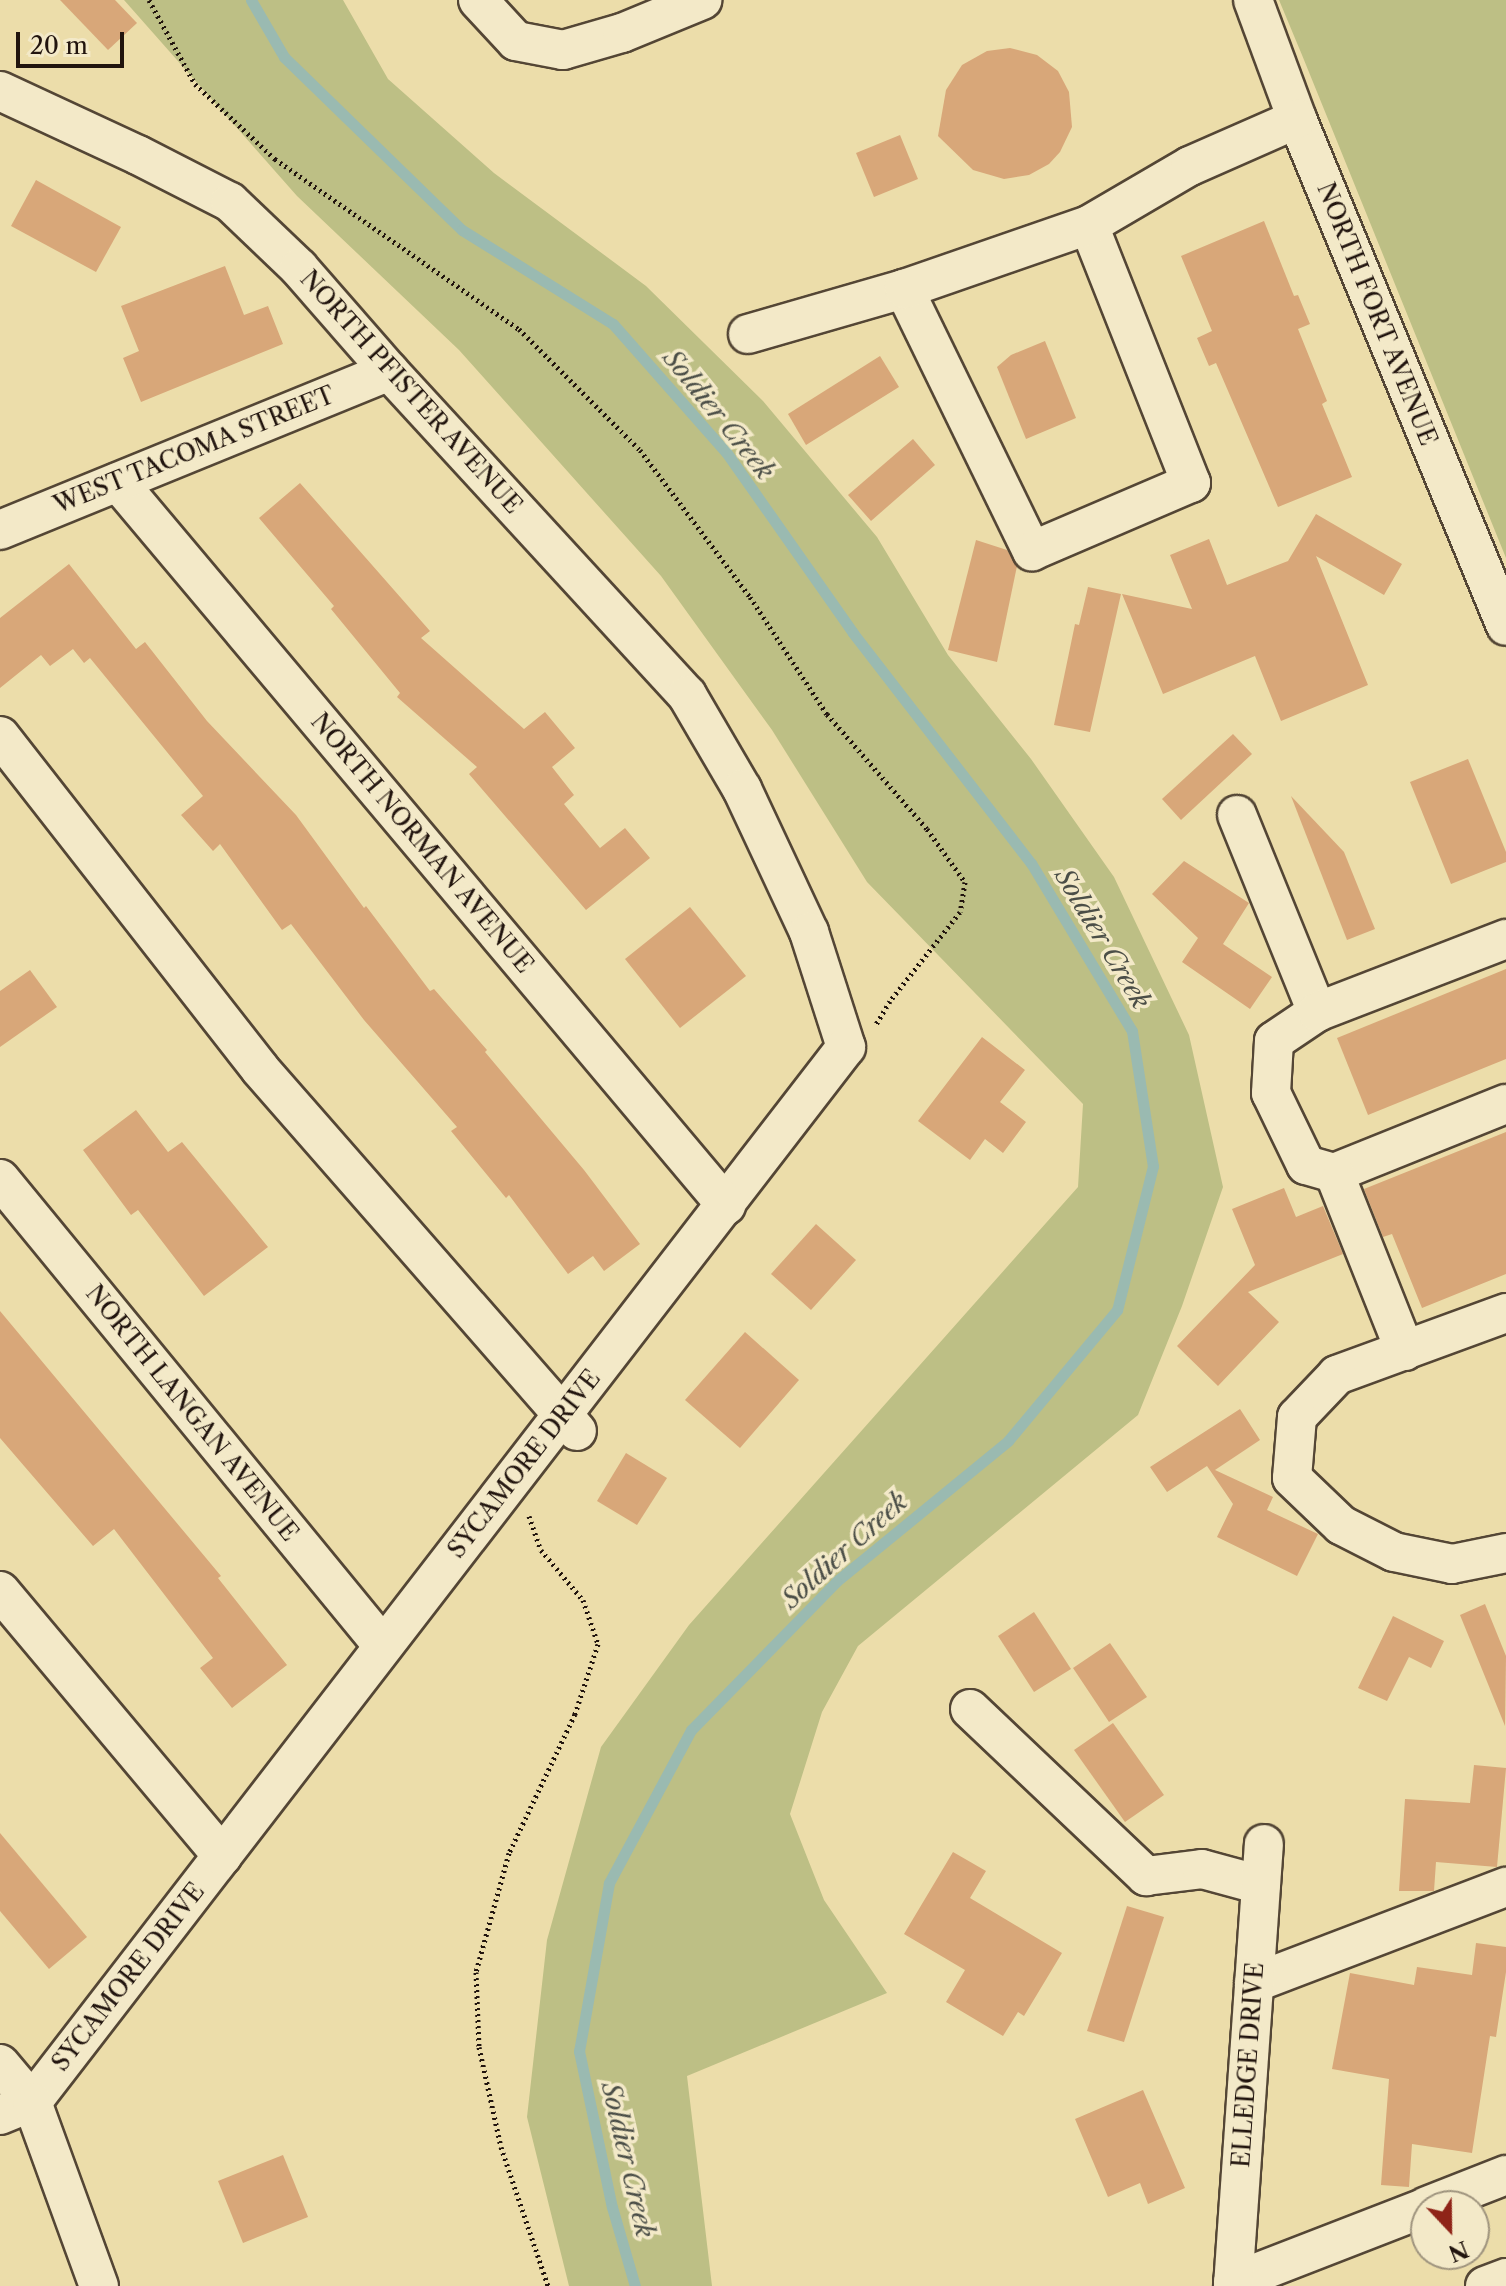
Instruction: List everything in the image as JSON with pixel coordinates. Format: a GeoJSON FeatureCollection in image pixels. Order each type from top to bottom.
{"type":"FeatureCollection","features":[{"type":"Feature","properties":{"kind":"street"},"geometry":{"type":"LineString","coordinates":[[478,0],[516,41],[563,50],[622,33],[702,0]]}},
{"type":"Feature","properties":{"kind":"street","name":"NORTH FORT AVENUE"},"geometry":{"type":"LineString","coordinates":[[1253,0],[1297,119],[1506,626]]}},
{"type":"Feature","properties":{"kind":"street","name":"NORTH PFISTER AVENUE"},"geometry":{"type":"LineString","coordinates":[[0,91],[230,202],[299,268],[389,371],[687,695],[742,789]]}},
{"type":"Feature","properties":{"kind":"street"},"geometry":{"type":"LineString","coordinates":[[748,334],[904,289],[1089,225],[1190,166],[1297,119]]}},
{"type":"Feature","properties":{"kind":"street"},"geometry":{"type":"LineString","coordinates":[[904,289],[1032,551],[1191,483],[1089,225]]}},
{"type":"Feature","properties":{"kind":"street","name":"WEST TACOMA STREET"},"geometry":{"type":"LineString","coordinates":[[0,530],[389,371]]}},
{"type":"Feature","properties":{"kind":"street","name":"NORTH NORMAN AVENUE"},"geometry":{"type":"LineString","coordinates":[[118,482],[726,1205]]}},
{"type":"Feature","properties":{"kind":"street"},"geometry":{"type":"LineString","coordinates":[[0,736],[260,1069],[569,1423]]}},
{"type":"Feature","properties":{"kind":"street","name":"SYCAMORE DRIVE"},"geometry":{"type":"LineString","coordinates":[[16,2109],[222,1856],[383,1646],[569,1423],[726,1205],[846,1047],[809,932],[742,789]]}},
{"type":"Feature","properties":{"kind":"street"},"geometry":{"type":"LineString","coordinates":[[1237,815],[1317,1012]]}},
{"type":"Feature","properties":{"kind":"street"},"geometry":{"type":"LineString","coordinates":[[1506,939],[1317,1012],[1274,1041],[1271,1093],[1306,1165],[1334,1173],[1506,1104]]}},
{"type":"Feature","properties":{"kind":"street"},"geometry":{"type":"LineString","coordinates":[[1334,1173],[1405,1351]]}},
{"type":"Feature","properties":{"kind":"street","name":"NORTH LANGAN AVENUE"},"geometry":{"type":"LineString","coordinates":[[0,1179],[383,1646]]}},
{"type":"Feature","properties":{"kind":"street"},"geometry":{"type":"LineString","coordinates":[[1506,1313],[1337,1375],[1297,1417],[1292,1478],[1341,1525],[1394,1552],[1452,1564],[1506,1553]]}},
{"type":"Feature","properties":{"kind":"street"},"geometry":{"type":"LineString","coordinates":[[0,1591],[222,1856]]}},
{"type":"Feature","properties":{"kind":"street"},"geometry":{"type":"LineString","coordinates":[[970,1709],[1146,1876],[1202,1869],[1261,1885]]}},
{"type":"Feature","properties":{"kind":"street","name":"ELLEDGE DRIVE"},"geometry":{"type":"LineString","coordinates":[[1233,2284],[1264,1844]]}},
{"type":"Feature","properties":{"kind":"street"},"geometry":{"type":"LineString","coordinates":[[1254,1983],[1506,1887]]}},
{"type":"Feature","properties":{"kind":"street"},"geometry":{"type":"LineString","coordinates":[[0,2064],[16,2109],[99,2286]]}},
{"type":"Feature","properties":{"kind":"street"},"geometry":{"type":"LineString","coordinates":[[1468,2190],[1506,2175]]}},
{"type":"Feature","properties":{"kind":"street"},"geometry":{"type":"LineString","coordinates":[[1233,2284],[1410,2213]]}},
{"type":"Feature","properties":{"kind":"street"},"geometry":{"type":"LineString","coordinates":[[1485,2286],[1506,2278]]}},
{"type":"Feature","properties":{"kind":"green space"},"geometry":{"type":"Polygon","coordinates":[[[124,0],[343,0],[388,79],[494,173],[646,286],[763,401],[877,537],[948,655],[1031,759],[1114,877],[1189,1035],[1223,1187],[1182,1306],[1138,1415],[858,1646],[822,1712],[790,1814],[824,1900],[887,1993],[687,2076],[712,2286],[569,2286],[527,2117],[547,1940],[601,1747],[689,1625],[1078,1187],[1083,1104],[867,882],[772,730],[661,576],[459,350],[297,196],[124,0]]]}},
{"type":"Feature","properties":{"kind":"green space"},"geometry":{"type":"Polygon","coordinates":[[[1279,0],[1506,0],[1506,558],[1302,55],[1279,0]]]}},
{"type":"Feature","properties":{"kind":"building"},"geometry":{"type":"Polygon","coordinates":[[[60,0],[115,0],[137,23],[108,50],[60,0]]]}},
{"type":"Feature","properties":{"kind":"building"},"geometry":{"type":"Polygon","coordinates":[[[1010,48],[1037,55],[1058,71],[1069,92],[1072,127],[1060,152],[1049,164],[1029,175],[1004,179],[973,170],[938,136],[946,90],[962,65],[987,51],[1010,48]]]}},
{"type":"Feature","properties":{"kind":"building"},"geometry":{"type":"Polygon","coordinates":[[[900,135],[918,179],[874,197],[856,153],[900,135]]]}},
{"type":"Feature","properties":{"kind":"building"},"geometry":{"type":"Polygon","coordinates":[[[36,180],[121,227],[96,272],[11,226],[36,180]]]}},
{"type":"Feature","properties":{"kind":"building"},"geometry":{"type":"Polygon","coordinates":[[[1264,221],[1294,296],[1298,295],[1310,324],[1298,329],[1327,401],[1322,404],[1352,477],[1278,507],[1216,363],[1209,366],[1197,338],[1212,331],[1181,256],[1264,221]]]}},
{"type":"Feature","properties":{"kind":"building"},"geometry":{"type":"Polygon","coordinates":[[[225,266],[244,315],[268,306],[283,344],[141,402],[123,358],[139,351],[121,306],[225,266]]]}},
{"type":"Feature","properties":{"kind":"building"},"geometry":{"type":"Polygon","coordinates":[[[1045,341],[1076,418],[1026,439],[997,367],[1011,355],[1045,341]]]}},
{"type":"Feature","properties":{"kind":"building"},"geometry":{"type":"Polygon","coordinates":[[[880,356],[899,387],[806,445],[788,414],[880,356]]]}},
{"type":"Feature","properties":{"kind":"building"},"geometry":{"type":"Polygon","coordinates":[[[913,439],[935,465],[871,521],[848,495],[913,439]]]}},
{"type":"Feature","properties":{"kind":"building"},"geometry":{"type":"Polygon","coordinates":[[[300,483],[430,631],[421,638],[524,729],[545,712],[575,748],[552,767],[574,795],[564,804],[600,848],[625,828],[650,858],[586,910],[469,774],[477,767],[397,697],[400,693],[331,609],[334,606],[259,518],[300,483]]]}},
{"type":"Feature","properties":{"kind":"building"},"geometry":{"type":"Polygon","coordinates":[[[1316,514],[1402,564],[1384,595],[1316,556],[1368,685],[1281,721],[1255,656],[1163,694],[1122,594],[1192,609],[1170,555],[1209,539],[1227,585],[1288,561],[1316,514]]]}},
{"type":"Feature","properties":{"kind":"building"},"geometry":{"type":"Polygon","coordinates":[[[976,540],[1007,550],[1017,566],[997,662],[948,650],[976,540]]]}},
{"type":"Feature","properties":{"kind":"building"},"geometry":{"type":"Polygon","coordinates":[[[69,564],[136,649],[145,642],[207,721],[296,815],[430,991],[434,989],[487,1050],[485,1052],[584,1170],[640,1244],[604,1271],[593,1256],[568,1274],[509,1195],[506,1198],[451,1131],[457,1127],[364,1020],[291,924],[282,930],[220,844],[213,851],[181,815],[203,796],[90,658],[84,663],[73,649],[50,666],[41,655],[0,688],[0,618],[69,564]]]}},
{"type":"Feature","properties":{"kind":"building"},"geometry":{"type":"Polygon","coordinates":[[[1088,587],[1121,594],[1090,732],[1054,725],[1075,624],[1079,625],[1088,587]]]}},
{"type":"Feature","properties":{"kind":"building"},"geometry":{"type":"Polygon","coordinates":[[[1233,734],[1252,754],[1181,820],[1162,799],[1233,734]]]}},
{"type":"Feature","properties":{"kind":"building"},"geometry":{"type":"Polygon","coordinates":[[[1468,759],[1506,852],[1506,862],[1451,884],[1410,782],[1468,759]]]}},
{"type":"Feature","properties":{"kind":"building"},"geometry":{"type":"Polygon","coordinates":[[[1291,796],[1344,852],[1375,929],[1347,940],[1291,796]]]}},
{"type":"Feature","properties":{"kind":"building"},"geometry":{"type":"Polygon","coordinates":[[[1184,861],[1249,903],[1223,944],[1272,977],[1250,1009],[1182,962],[1198,938],[1152,894],[1184,861]]]}},
{"type":"Feature","properties":{"kind":"building"},"geometry":{"type":"Polygon","coordinates":[[[690,907],[746,976],[680,1028],[625,959],[690,907]]]}},
{"type":"Feature","properties":{"kind":"building"},"geometry":{"type":"Polygon","coordinates":[[[1506,969],[1506,1059],[1368,1115],[1337,1038],[1506,969]]]}},
{"type":"Feature","properties":{"kind":"building"},"geometry":{"type":"Polygon","coordinates":[[[30,970],[57,1007],[0,1047],[0,991],[30,970]]]}},
{"type":"Feature","properties":{"kind":"building"},"geometry":{"type":"Polygon","coordinates":[[[982,1037],[1025,1070],[1000,1102],[1026,1122],[1003,1153],[985,1139],[970,1160],[918,1121],[982,1037]]]}},
{"type":"Feature","properties":{"kind":"building"},"geometry":{"type":"Polygon","coordinates":[[[136,1110],[168,1152],[182,1142],[268,1247],[204,1296],[138,1210],[131,1215],[83,1150],[136,1110]]]}},
{"type":"Feature","properties":{"kind":"building"},"geometry":{"type":"Polygon","coordinates":[[[1506,1132],[1506,1274],[1422,1308],[1392,1234],[1383,1237],[1364,1189],[1506,1132]]]}},
{"type":"Feature","properties":{"kind":"building"},"geometry":{"type":"Polygon","coordinates":[[[1284,1188],[1296,1217],[1323,1206],[1343,1254],[1248,1292],[1279,1322],[1218,1386],[1177,1346],[1255,1265],[1232,1209],[1284,1188]]]}},
{"type":"Feature","properties":{"kind":"building"},"geometry":{"type":"Polygon","coordinates":[[[816,1224],[856,1260],[811,1310],[771,1274],[816,1224]]]}},
{"type":"Feature","properties":{"kind":"building"},"geometry":{"type":"Polygon","coordinates":[[[0,1311],[221,1576],[218,1578],[287,1665],[232,1708],[200,1668],[213,1658],[114,1529],[93,1546],[0,1438],[0,1311]]]}},
{"type":"Feature","properties":{"kind":"building"},"geometry":{"type":"Polygon","coordinates":[[[745,1332],[799,1380],[740,1448],[685,1400],[745,1332]]]}},
{"type":"Feature","properties":{"kind":"building"},"geometry":{"type":"Polygon","coordinates":[[[1240,1409],[1260,1440],[1215,1470],[1273,1497],[1267,1510],[1318,1534],[1297,1576],[1217,1537],[1233,1504],[1207,1466],[1167,1492],[1150,1467],[1240,1409]]]}},
{"type":"Feature","properties":{"kind":"building"},"geometry":{"type":"Polygon","coordinates":[[[626,1453],[667,1478],[637,1525],[597,1501],[626,1453]]]}},
{"type":"Feature","properties":{"kind":"building"},"geometry":{"type":"Polygon","coordinates":[[[1485,1604],[1506,1656],[1505,1726],[1460,1615],[1485,1604]]]}},
{"type":"Feature","properties":{"kind":"building"},"geometry":{"type":"Polygon","coordinates":[[[1034,1612],[1071,1669],[1034,1692],[998,1636],[1034,1612]]]}},
{"type":"Feature","properties":{"kind":"building"},"geometry":{"type":"Polygon","coordinates":[[[1393,1616],[1444,1641],[1431,1668],[1409,1657],[1387,1701],[1358,1688],[1393,1616]]]}},
{"type":"Feature","properties":{"kind":"building"},"geometry":{"type":"Polygon","coordinates":[[[1110,1643],[1147,1697],[1109,1722],[1073,1668],[1110,1643]]]}},
{"type":"Feature","properties":{"kind":"building"},"geometry":{"type":"Polygon","coordinates":[[[1113,1723],[1164,1795],[1125,1822],[1074,1750],[1113,1723]]]}},
{"type":"Feature","properties":{"kind":"building"},"geometry":{"type":"Polygon","coordinates":[[[1474,1765],[1506,1768],[1497,1867],[1436,1862],[1434,1891],[1399,1891],[1405,1799],[1470,1803],[1474,1765]]]}},
{"type":"Feature","properties":{"kind":"building"},"geometry":{"type":"Polygon","coordinates":[[[0,1833],[87,1937],[49,1969],[0,1911],[0,1833]]]}},
{"type":"Feature","properties":{"kind":"building"},"geometry":{"type":"Polygon","coordinates":[[[953,1852],[986,1871],[970,1898],[1062,1953],[1024,2016],[1018,2012],[1003,2036],[946,2002],[965,1970],[904,1934],[953,1852]]]}},
{"type":"Feature","properties":{"kind":"building"},"geometry":{"type":"Polygon","coordinates":[[[1127,1906],[1164,1917],[1124,2042],[1087,2031],[1127,1906]]]}},
{"type":"Feature","properties":{"kind":"building"},"geometry":{"type":"Polygon","coordinates":[[[1476,1943],[1506,1947],[1506,1972],[1496,2037],[1490,2036],[1472,2153],[1412,2144],[1409,2187],[1381,2185],[1389,2079],[1332,2069],[1350,1973],[1414,1985],[1417,1967],[1472,1975],[1476,1943]]]}},
{"type":"Feature","properties":{"kind":"building"},"geometry":{"type":"Polygon","coordinates":[[[1143,2090],[1185,2188],[1148,2204],[1140,2183],[1108,2197],[1075,2119],[1143,2090]]]}},
{"type":"Feature","properties":{"kind":"building"},"geometry":{"type":"Polygon","coordinates":[[[283,2155],[308,2217],[243,2243],[218,2181],[283,2155]]]}},
{"type":"Feature","properties":{"kind":"waterway","name":"Soldier Creek"},"geometry":{"type":"LineString","coordinates":[[251,0],[284,57],[462,230],[613,324],[726,452],[853,633],[1031,863],[1132,1031],[1153,1166],[1117,1310],[1008,1441],[836,1582],[691,1730],[609,1883],[579,2051],[612,2207],[635,2286]]}}]}
